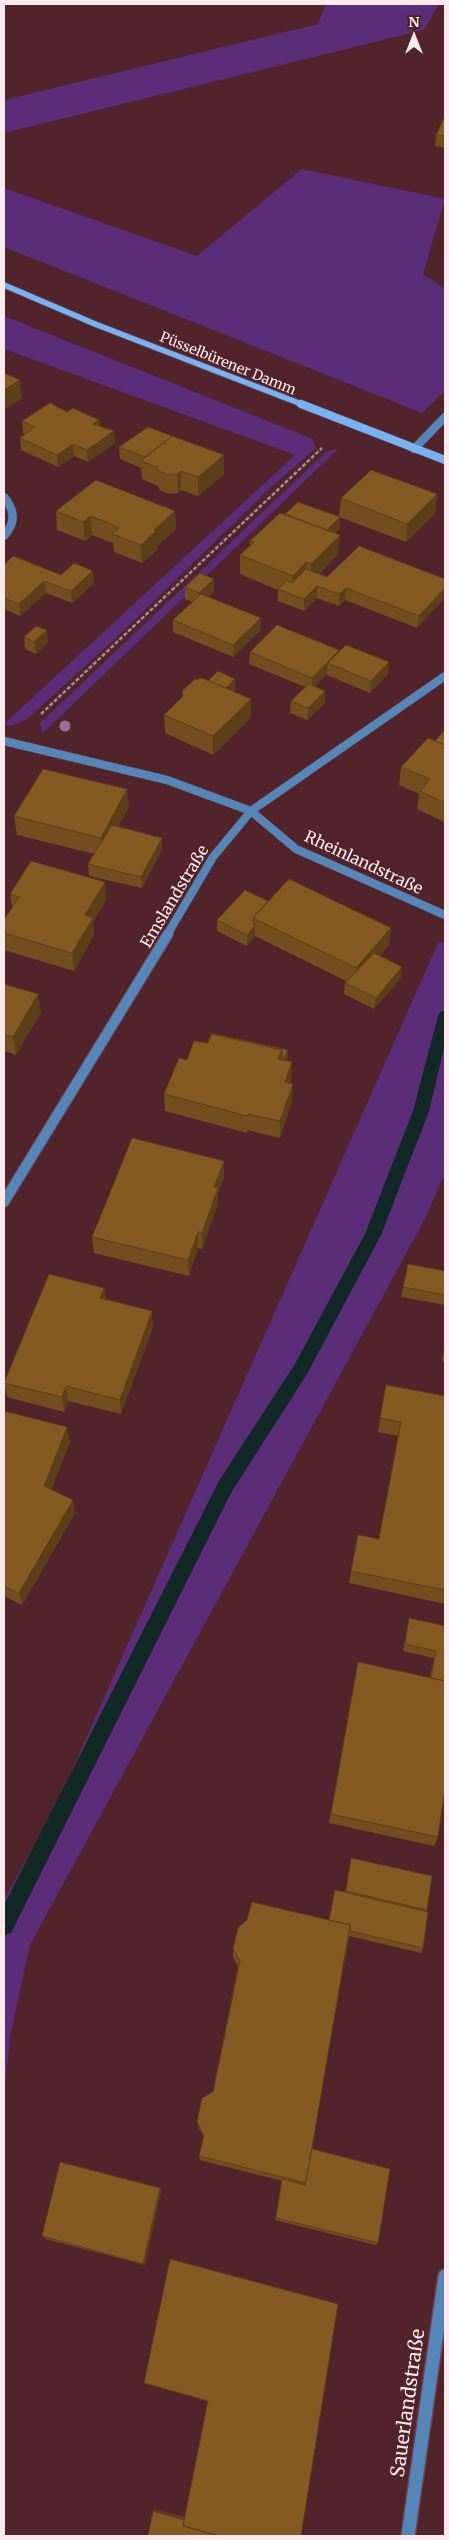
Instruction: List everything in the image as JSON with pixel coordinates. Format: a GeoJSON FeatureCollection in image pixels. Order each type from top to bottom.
{"type":"FeatureCollection","features":[{"type":"Feature","properties":{"kind":"main road","name":"Püsselbürener Damm"},"geometry":{"type":"LineString","coordinates":[[4,285],[95,324],[352,426],[445,460]]}},
{"type":"Feature","properties":{"kind":"street"},"geometry":{"type":"LineString","coordinates":[[414,449],[445,417]]}},
{"type":"Feature","properties":{"kind":"street"},"geometry":{"type":"LineString","coordinates":[[4,497],[12,505],[14,517],[4,536]]}},
{"type":"Feature","properties":{"kind":"street","name":"Emslandstraße"},"geometry":{"type":"LineString","coordinates":[[4,1202],[183,910],[213,857],[251,811],[290,782],[445,676]]}},
{"type":"Feature","properties":{"kind":"street","name":"Rheinlandstraße"},"geometry":{"type":"LineString","coordinates":[[5,741],[167,780],[251,811],[296,849],[445,915]]}},
{"type":"Feature","properties":{"kind":"street","name":"Sauerlandstraße"},"geometry":{"type":"LineString","coordinates":[[408,2536],[445,2276]]}},
{"type":"Feature","properties":{"kind":"path"},"geometry":{"type":"LineString","coordinates":[[5,741],[27,726],[325,445],[352,426]]}},
{"type":"Feature","properties":{"kind":"shaded area"},"geometry":{"type":"Polygon","coordinates":[[[326,4],[439,4],[424,30],[4,133],[4,100],[318,24],[326,4]]]}},
{"type":"Feature","properties":{"kind":"shaded area"},"geometry":{"type":"Polygon","coordinates":[[[302,169],[445,199],[423,274],[445,289],[445,391],[422,413],[4,247],[4,188],[197,256],[302,169]]]}},
{"type":"Feature","properties":{"kind":"shaded area"},"geometry":{"type":"Polygon","coordinates":[[[4,316],[313,439],[316,448],[269,489],[116,638],[26,720],[10,726],[4,724],[295,455],[4,349],[4,316]]]}},
{"type":"Feature","properties":{"kind":"shaded area"},"geometry":{"type":"Polygon","coordinates":[[[338,449],[43,733],[40,723],[327,451],[338,449]]]}},
{"type":"Feature","properties":{"kind":"shaded area"},"geometry":{"type":"Polygon","coordinates":[[[438,943],[445,943],[445,1179],[442,1179],[426,1217],[30,1945],[11,2032],[4,2093],[4,1900],[57,1804],[438,943]]]}},
{"type":"Feature","properties":{"kind":"building"},"geometry":{"type":"Polygon","coordinates":[[[444,118],[445,136],[436,135],[444,118]]]}},
{"type":"Feature","properties":{"kind":"building"},"geometry":{"type":"Polygon","coordinates":[[[4,373],[20,380],[4,390],[4,373]]]}},
{"type":"Feature","properties":{"kind":"building"},"geometry":{"type":"Polygon","coordinates":[[[50,403],[67,412],[73,408],[99,420],[93,424],[114,431],[87,450],[73,444],[57,455],[20,438],[35,427],[22,421],[50,403]]]}},
{"type":"Feature","properties":{"kind":"building"},"geometry":{"type":"Polygon","coordinates":[[[148,427],[172,436],[145,457],[119,447],[148,427]]]}},
{"type":"Feature","properties":{"kind":"building"},"geometry":{"type":"Polygon","coordinates":[[[172,436],[224,455],[198,477],[181,471],[177,474],[168,475],[159,471],[157,467],[141,461],[172,436]]]}},
{"type":"Feature","properties":{"kind":"building"},"geometry":{"type":"Polygon","coordinates":[[[371,470],[437,494],[407,524],[341,498],[371,470]]]}},
{"type":"Feature","properties":{"kind":"building"},"geometry":{"type":"Polygon","coordinates":[[[96,480],[175,511],[141,545],[112,534],[119,528],[104,521],[90,516],[83,522],[56,511],[96,480]]]}},
{"type":"Feature","properties":{"kind":"building"},"geometry":{"type":"Polygon","coordinates":[[[298,502],[340,517],[327,530],[285,514],[298,502]]]}},
{"type":"Feature","properties":{"kind":"building"},"geometry":{"type":"Polygon","coordinates":[[[280,513],[340,535],[311,564],[306,562],[293,576],[240,555],[254,542],[250,541],[280,513]]]}},
{"type":"Feature","properties":{"kind":"building"},"geometry":{"type":"Polygon","coordinates":[[[359,546],[445,579],[445,588],[419,616],[346,588],[339,594],[317,586],[304,599],[278,589],[287,580],[292,583],[306,569],[327,577],[359,546]]]}},
{"type":"Feature","properties":{"kind":"building"},"geometry":{"type":"Polygon","coordinates":[[[13,556],[61,575],[74,563],[93,571],[71,591],[44,581],[19,604],[4,598],[4,565],[13,556]]]}},
{"type":"Feature","properties":{"kind":"building"},"geometry":{"type":"Polygon","coordinates":[[[200,573],[214,579],[199,593],[185,587],[200,573]]]}},
{"type":"Feature","properties":{"kind":"building"},"geometry":{"type":"Polygon","coordinates":[[[201,594],[261,618],[233,645],[173,620],[201,594]]]}},
{"type":"Feature","properties":{"kind":"building"},"geometry":{"type":"Polygon","coordinates":[[[277,625],[339,650],[312,678],[250,652],[277,625]]]}},
{"type":"Feature","properties":{"kind":"building"},"geometry":{"type":"Polygon","coordinates":[[[36,626],[47,630],[34,642],[24,637],[36,626]]]}},
{"type":"Feature","properties":{"kind":"building"},"geometry":{"type":"Polygon","coordinates":[[[346,645],[389,662],[371,681],[328,663],[346,645]]]}},
{"type":"Feature","properties":{"kind":"building"},"geometry":{"type":"Polygon","coordinates":[[[218,671],[235,679],[226,688],[208,681],[218,671]]]}},
{"type":"Feature","properties":{"kind":"building"},"geometry":{"type":"Polygon","coordinates":[[[202,678],[251,699],[213,736],[164,715],[183,696],[182,691],[194,680],[202,678]]]}},
{"type":"Feature","properties":{"kind":"building"},"geometry":{"type":"Polygon","coordinates":[[[309,684],[325,691],[308,708],[291,701],[309,684]]]}},
{"type":"Feature","properties":{"kind":"building"},"geometry":{"type":"Polygon","coordinates":[[[445,730],[445,745],[435,741],[445,730]]]}},
{"type":"Feature","properties":{"kind":"building"},"geometry":{"type":"Polygon","coordinates":[[[428,738],[445,745],[445,803],[420,791],[430,779],[401,767],[428,738]]]}},
{"type":"Feature","properties":{"kind":"building"},"geometry":{"type":"Polygon","coordinates":[[[43,769],[127,789],[101,838],[14,816],[43,769]]]}},
{"type":"Feature","properties":{"kind":"building"},"geometry":{"type":"Polygon","coordinates":[[[112,825],[162,838],[141,877],[88,864],[112,825]]]}},
{"type":"Feature","properties":{"kind":"building"},"geometry":{"type":"Polygon","coordinates":[[[31,861],[105,882],[85,915],[93,918],[72,953],[4,933],[4,920],[19,897],[10,894],[31,861]]]}},
{"type":"Feature","properties":{"kind":"building"},"geometry":{"type":"Polygon","coordinates":[[[289,879],[391,928],[356,968],[253,918],[289,879]]]}},
{"type":"Feature","properties":{"kind":"building"},"geometry":{"type":"Polygon","coordinates":[[[245,890],[268,901],[253,918],[253,924],[255,925],[247,935],[217,920],[245,890]]]}},
{"type":"Feature","properties":{"kind":"building"},"geometry":{"type":"Polygon","coordinates":[[[374,953],[402,967],[376,998],[345,983],[374,953]]]}},
{"type":"Feature","properties":{"kind":"building"},"geometry":{"type":"Polygon","coordinates":[[[4,984],[38,994],[13,1037],[4,1035],[4,984]]]}},
{"type":"Feature","properties":{"kind":"building"},"geometry":{"type":"Polygon","coordinates":[[[211,1033],[288,1050],[284,1058],[282,1057],[282,1050],[212,1034],[208,1041],[211,1033]]]}},
{"type":"Feature","properties":{"kind":"building"},"geometry":{"type":"Polygon","coordinates":[[[212,1034],[282,1050],[278,1059],[292,1062],[285,1082],[293,1084],[280,1121],[248,1114],[247,1116],[164,1094],[179,1058],[187,1060],[194,1041],[208,1043],[212,1034]]]}},
{"type":"Feature","properties":{"kind":"building"},"geometry":{"type":"Polygon","coordinates":[[[132,1138],[224,1161],[214,1187],[218,1188],[202,1233],[198,1232],[188,1260],[92,1237],[132,1138]]]}},
{"type":"Feature","properties":{"kind":"building"},"geometry":{"type":"Polygon","coordinates":[[[408,1264],[445,1271],[445,1295],[403,1287],[408,1264]]]}},
{"type":"Feature","properties":{"kind":"building"},"geometry":{"type":"Polygon","coordinates":[[[49,1274],[104,1288],[100,1298],[152,1311],[120,1400],[66,1386],[62,1397],[4,1383],[49,1274]]]}},
{"type":"Feature","properties":{"kind":"building"},"geometry":{"type":"Polygon","coordinates":[[[386,1385],[445,1396],[445,1590],[351,1571],[358,1535],[379,1539],[401,1422],[380,1418],[386,1385]]]}},
{"type":"Feature","properties":{"kind":"building"},"geometry":{"type":"Polygon","coordinates":[[[4,1411],[67,1427],[44,1486],[73,1500],[19,1593],[4,1586],[4,1411]]]}},
{"type":"Feature","properties":{"kind":"building"},"geometry":{"type":"Polygon","coordinates":[[[409,1618],[445,1626],[445,1681],[431,1678],[436,1651],[405,1644],[409,1618]]]}},
{"type":"Feature","properties":{"kind":"building"},"geometry":{"type":"Polygon","coordinates":[[[358,1662],[445,1681],[445,1788],[438,1837],[331,1814],[358,1662]]]}},
{"type":"Feature","properties":{"kind":"building"},"geometry":{"type":"Polygon","coordinates":[[[351,1858],[432,1876],[427,1910],[346,1891],[351,1858]]]}},
{"type":"Feature","properties":{"kind":"building"},"geometry":{"type":"Polygon","coordinates":[[[335,1890],[428,1912],[423,1948],[350,1931],[350,1925],[329,1920],[335,1890]]]}},
{"type":"Feature","properties":{"kind":"building"},"geometry":{"type":"Polygon","coordinates":[[[252,1902],[350,1925],[306,2183],[199,2156],[204,2135],[197,2122],[202,2098],[213,2092],[240,1961],[233,1949],[238,1928],[247,1920],[252,1902]]]}},
{"type":"Feature","properties":{"kind":"building"},"geometry":{"type":"Polygon","coordinates":[[[312,2149],[390,2169],[378,2243],[276,2218],[282,2179],[305,2185],[312,2149]]]}},
{"type":"Feature","properties":{"kind":"building"},"geometry":{"type":"Polygon","coordinates":[[[60,2162],[160,2188],[143,2264],[42,2236],[60,2162]]]}},
{"type":"Feature","properties":{"kind":"building"},"geometry":{"type":"Polygon","coordinates":[[[170,2259],[338,2304],[301,2536],[219,2536],[183,2526],[208,2401],[144,2383],[170,2259]]]}},
{"type":"Feature","properties":{"kind":"building"},"geometry":{"type":"Polygon","coordinates":[[[153,2511],[184,2520],[183,2526],[219,2536],[148,2536],[153,2511]]]}},
{"type":"Feature","properties":{"kind":"waterway"},"geometry":{"type":"LineString","coordinates":[[4,1926],[225,1487],[301,1369],[373,1235],[421,1111],[445,1016]]}}]}
